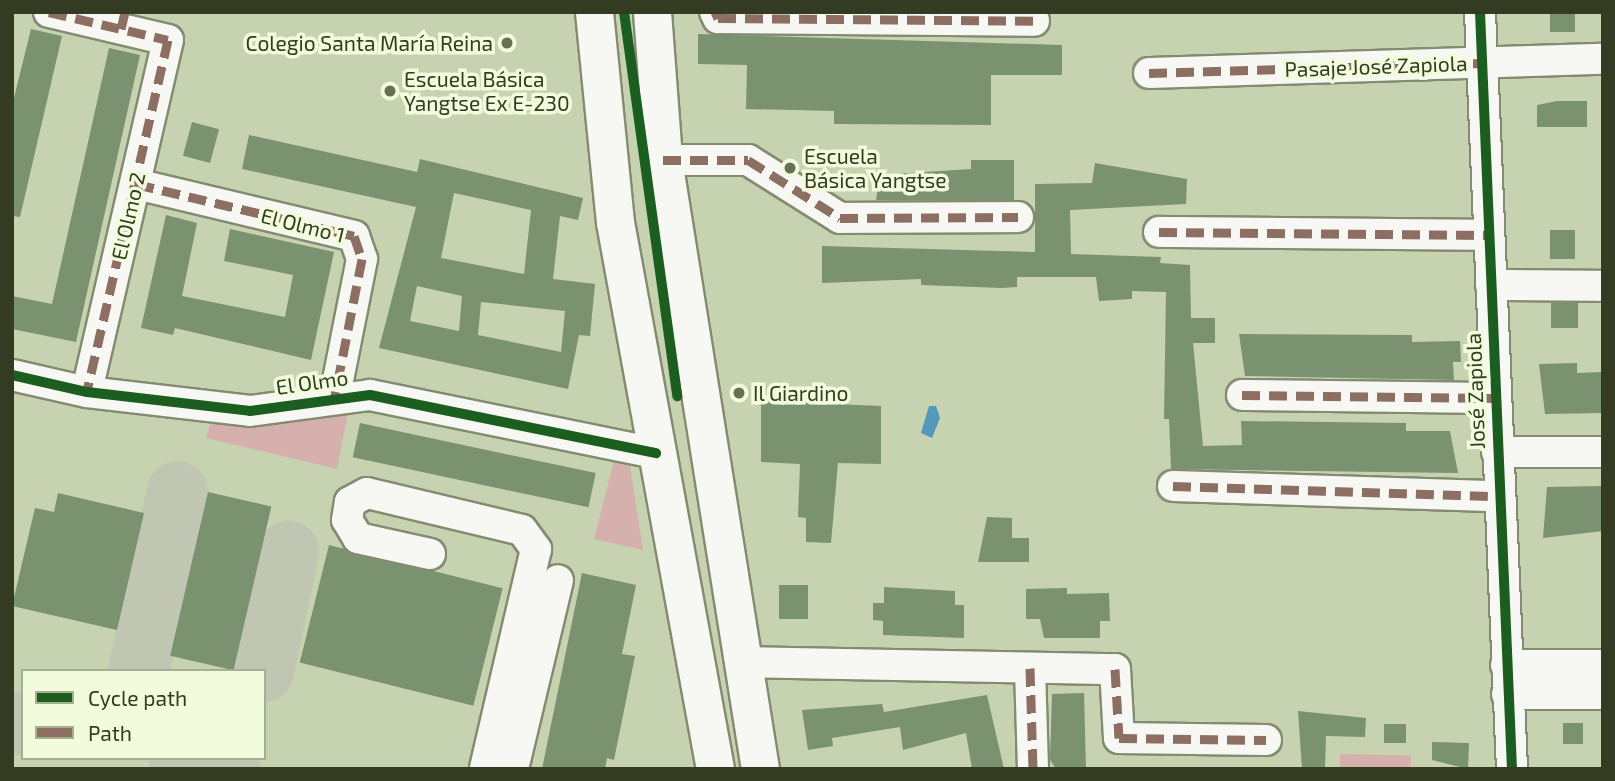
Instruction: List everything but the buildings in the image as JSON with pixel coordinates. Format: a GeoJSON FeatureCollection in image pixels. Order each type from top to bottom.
{"type":"FeatureCollection","features":[{"type":"Feature","properties":{"kind":"main road"},"geometry":{"type":"LineString","coordinates":[[594,12],[615,222],[715,769]]}},
{"type":"Feature","properties":{"kind":"main road"},"geometry":{"type":"LineString","coordinates":[[652,12],[663,160],[711,486],[760,769]]}},
{"type":"Feature","properties":{"kind":"main road"},"geometry":{"type":"LineString","coordinates":[[656,453],[692,468],[711,486]]}},
{"type":"Feature","properties":{"kind":"street"},"geometry":{"type":"LineString","coordinates":[[49,12],[123,21]]}},
{"type":"Feature","properties":{"kind":"street"},"geometry":{"type":"LineString","coordinates":[[715,12],[718,18],[1034,21]]}},
{"type":"Feature","properties":{"kind":"street","name":"José Zapiola"},"geometry":{"type":"LineString","coordinates":[[1480,12],[1498,496],[1512,769]]}},
{"type":"Feature","properties":{"kind":"street","name":"El Olmo 2"},"geometry":{"type":"LineString","coordinates":[[87,392],[168,40],[123,21]]}},
{"type":"Feature","properties":{"kind":"street","name":"Pasaje José Zapiola"},"geometry":{"type":"LineString","coordinates":[[1149,74],[1603,59]]}},
{"type":"Feature","properties":{"kind":"street"},"geometry":{"type":"LineString","coordinates":[[663,160],[748,160],[840,218],[1018,217]]}},
{"type":"Feature","properties":{"kind":"street","name":"El Olmo 1"},"geometry":{"type":"LineString","coordinates":[[136,184],[354,236],[362,259],[335,395]]}},
{"type":"Feature","properties":{"kind":"street"},"geometry":{"type":"LineString","coordinates":[[1159,232],[1489,235]]}},
{"type":"Feature","properties":{"kind":"street"},"geometry":{"type":"LineString","coordinates":[[1491,285],[1603,286]]}},
{"type":"Feature","properties":{"kind":"street","name":"El Olmo"},"geometry":{"type":"LineString","coordinates":[[12,375],[87,392],[250,411],[335,395],[370,395],[656,453]]}},
{"type":"Feature","properties":{"kind":"street"},"geometry":{"type":"LineString","coordinates":[[1242,396],[1494,398]]}},
{"type":"Feature","properties":{"kind":"street"},"geometry":{"type":"LineString","coordinates":[[1497,452],[1603,452]]}},
{"type":"Feature","properties":{"kind":"street"},"geometry":{"type":"LineString","coordinates":[[1174,486],[1498,496]]}},
{"type":"Feature","properties":{"kind":"street"},"geometry":{"type":"LineString","coordinates":[[430,554],[358,538],[347,520],[350,502],[367,493],[522,530],[536,549],[485,769]]}},
{"type":"Feature","properties":{"kind":"street"},"geometry":{"type":"LineString","coordinates":[[513,769],[558,580]]}},
{"type":"Feature","properties":{"kind":"street"},"geometry":{"type":"LineString","coordinates":[[741,662],[1115,669],[1119,738],[1266,740]]}},
{"type":"Feature","properties":{"kind":"street"},"geometry":{"type":"LineString","coordinates":[[1507,680],[1603,665]]}},
{"type":"Feature","properties":{"kind":"street"},"geometry":{"type":"LineString","coordinates":[[1030,668],[1033,769]]}},
{"type":"Feature","properties":{"kind":"street"},"geometry":{"type":"LineString","coordinates":[[1507,680],[1603,694]]}},
{"type":"Feature","properties":{"kind":"shaded area"},"geometry":{"type":"Polygon","coordinates":[[[348,412],[337,469],[206,438],[212,418],[348,412]]]}},
{"type":"Feature","properties":{"kind":"shaded area"},"geometry":{"type":"Polygon","coordinates":[[[616,453],[628,453],[643,550],[594,539],[616,453]]]}},
{"type":"Feature","properties":{"kind":"shaded area"},"geometry":{"type":"Polygon","coordinates":[[[1340,754],[1411,755],[1411,769],[1340,769],[1340,754]]]}},
{"type":"Feature","properties":{"kind":"water"},"geometry":{"type":"Polygon","coordinates":[[[929,406],[936,406],[940,418],[932,438],[921,433],[929,406]]]}},
{"type":"Feature","properties":{"kind":"taxiway"},"geometry":{"type":"LineString","coordinates":[[138,669],[177,491]]}},
{"type":"Feature","properties":{"kind":"taxiway"},"geometry":{"type":"LineString","coordinates":[[263,669],[288,551]]}},
{"type":"Feature","properties":{"kind":"taxiway"},"geometry":{"type":"LineString","coordinates":[[12,722],[21,724]]}},
{"type":"Feature","properties":{"kind":"taxiway"},"geometry":{"type":"LineString","coordinates":[[188,760],[230,769]]}},
{"type":"Feature","properties":{"kind":"marked path"},"geometry":{"type":"LineString","coordinates":[[49,12],[168,40],[87,392]]}},
{"type":"Feature","properties":{"kind":"marked path"},"geometry":{"type":"LineString","coordinates":[[121,29],[125,12]]}},
{"type":"Feature","properties":{"kind":"marked path"},"geometry":{"type":"LineString","coordinates":[[715,12],[718,18],[1034,21]]}},
{"type":"Feature","properties":{"kind":"marked path"},"geometry":{"type":"LineString","coordinates":[[1149,73],[1482,63]]}},
{"type":"Feature","properties":{"kind":"marked path"},"geometry":{"type":"LineString","coordinates":[[663,160],[748,160],[840,218],[1018,217]]}},
{"type":"Feature","properties":{"kind":"marked path"},"geometry":{"type":"LineString","coordinates":[[136,184],[354,236],[362,259],[335,395]]}},
{"type":"Feature","properties":{"kind":"marked path"},"geometry":{"type":"LineString","coordinates":[[1159,232],[1489,235]]}},
{"type":"Feature","properties":{"kind":"marked path"},"geometry":{"type":"LineString","coordinates":[[1242,395],[1495,398]]}},
{"type":"Feature","properties":{"kind":"marked path"},"geometry":{"type":"LineString","coordinates":[[1173,486],[1498,496]]}},
{"type":"Feature","properties":{"kind":"marked path"},"geometry":{"type":"LineString","coordinates":[[1030,668],[1033,769]]}},
{"type":"Feature","properties":{"kind":"marked path"},"geometry":{"type":"LineString","coordinates":[[1115,669],[1119,738],[1266,740]]}},
{"type":"Feature","properties":{"kind":"cycle path"},"geometry":{"type":"LineString","coordinates":[[624,12],[677,396]]}},
{"type":"Feature","properties":{"kind":"cycle path"},"geometry":{"type":"LineString","coordinates":[[1480,12],[1512,769]]}},
{"type":"Feature","properties":{"kind":"cycle path"},"geometry":{"type":"LineString","coordinates":[[12,375],[87,392],[250,411],[370,395],[656,453]]}},
{"type":"Feature","properties":{"kind":"place","name":"Colegio Santa María Reina"},"geometry":{"type":"Point","coordinates":[507,43]}},
{"type":"Feature","properties":{"kind":"place","name":"Escuela Básica Yangtse Ex E-230"},"geometry":{"type":"Point","coordinates":[390,91]}},
{"type":"Feature","properties":{"kind":"place","name":"Escuela Básica Yangtse"},"geometry":{"type":"Point","coordinates":[790,168]}},
{"type":"Feature","properties":{"kind":"place","name":"Il Giardino"},"geometry":{"type":"Point","coordinates":[739,393]}}]}
